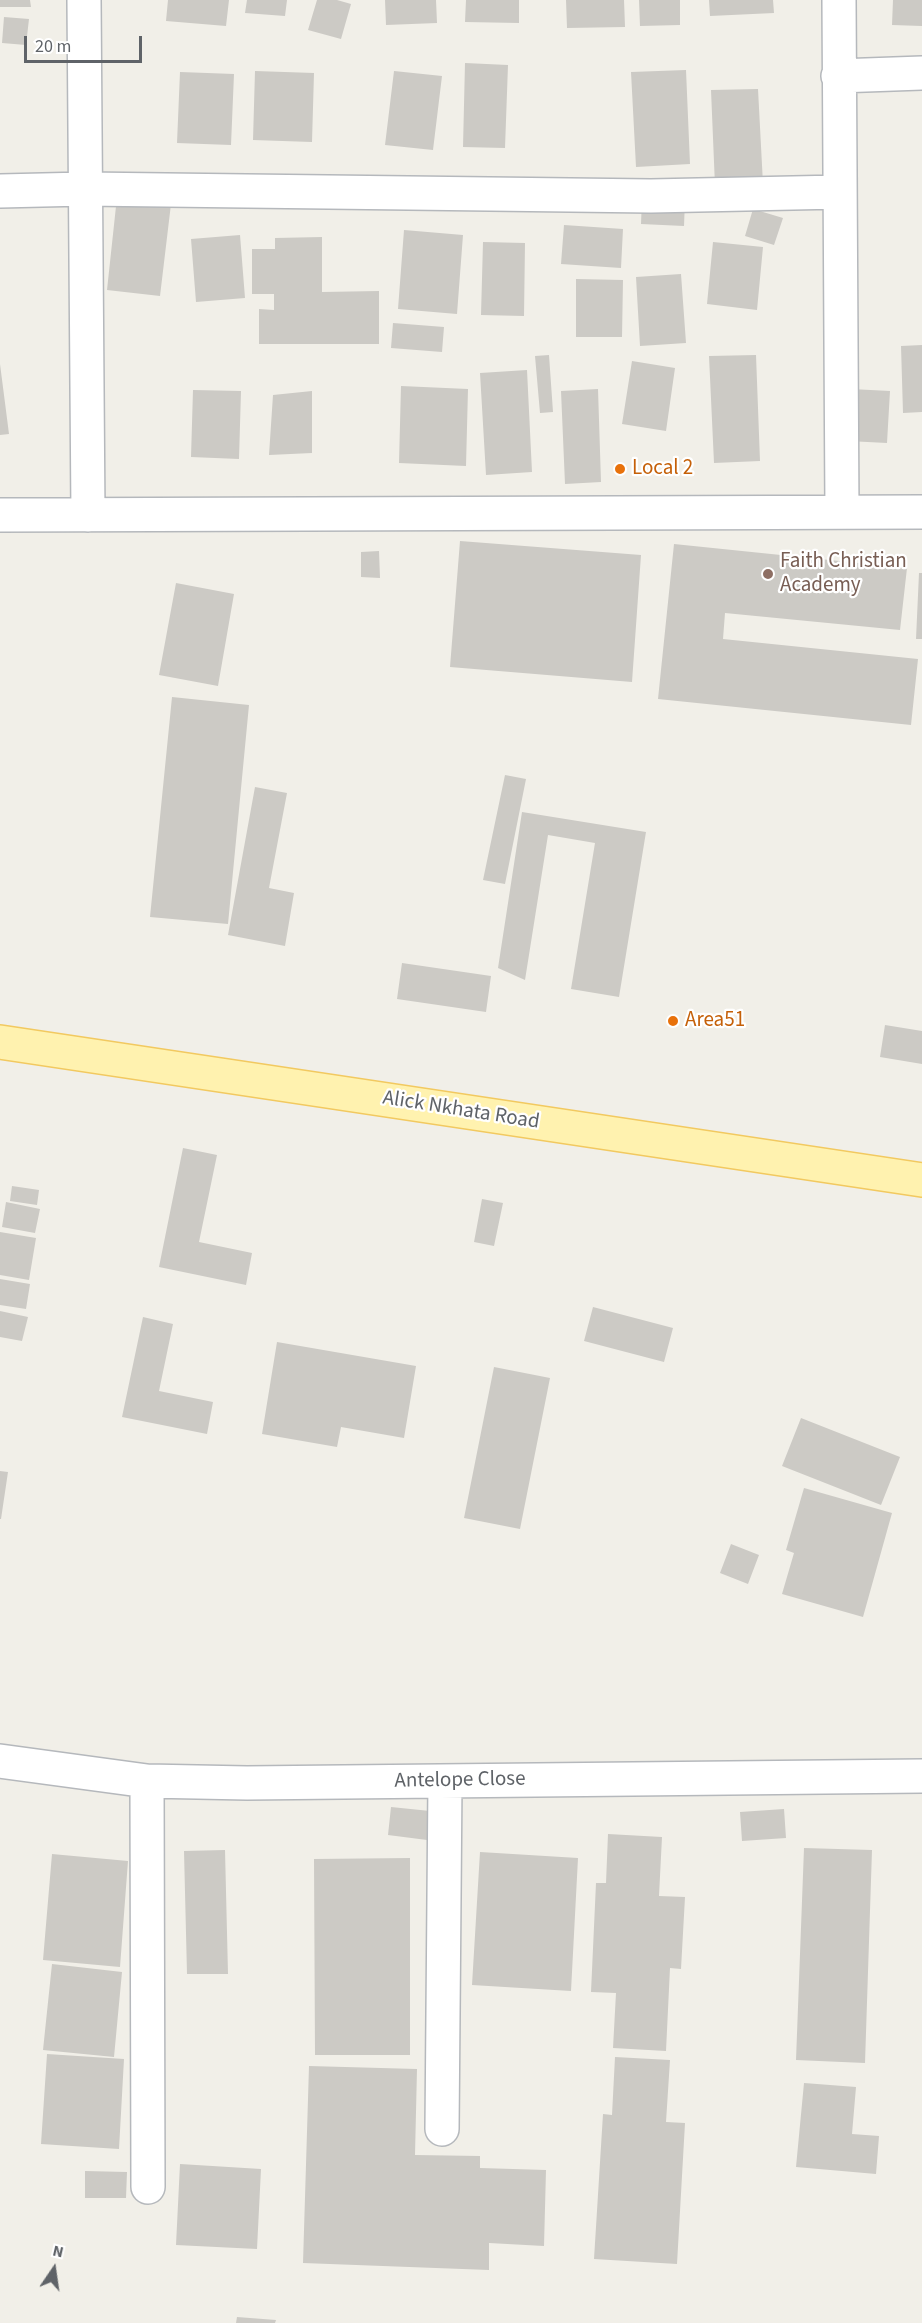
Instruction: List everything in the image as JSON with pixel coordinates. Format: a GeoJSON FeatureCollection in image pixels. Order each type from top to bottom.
{"type":"FeatureCollection","features":[{"type":"Feature","properties":{"kind":"main road","name":"Alick Nkhata Road"},"geometry":{"type":"LineString","coordinates":[[0,1042],[922,1180]]}},
{"type":"Feature","properties":{"kind":"street"},"geometry":{"type":"LineString","coordinates":[[84,0],[88,515]]}},
{"type":"Feature","properties":{"kind":"street"},"geometry":{"type":"LineString","coordinates":[[839,0],[842,512]]}},
{"type":"Feature","properties":{"kind":"street"},"geometry":{"type":"LineString","coordinates":[[838,75],[922,73]]}},
{"type":"Feature","properties":{"kind":"street"},"geometry":{"type":"LineString","coordinates":[[0,191],[85,189],[651,196],[840,192]]}},
{"type":"Feature","properties":{"kind":"street"},"geometry":{"type":"LineString","coordinates":[[0,515],[922,512]]}},
{"type":"Feature","properties":{"kind":"street","name":"Antelope Close"},"geometry":{"type":"LineString","coordinates":[[0,1761],[147,1781],[247,1783],[922,1776]]}},
{"type":"Feature","properties":{"kind":"street"},"geometry":{"type":"LineString","coordinates":[[147,1781],[148,2187]]}},
{"type":"Feature","properties":{"kind":"street"},"geometry":{"type":"LineString","coordinates":[[442,2129],[445,1781]]}},
{"type":"Feature","properties":{"kind":"building"},"geometry":{"type":"Polygon","coordinates":[[[0,0],[30,0],[31,7],[0,7],[0,0]]]}},
{"type":"Feature","properties":{"kind":"building"},"geometry":{"type":"Polygon","coordinates":[[[168,0],[229,0],[226,26],[166,21],[168,0]]]}},
{"type":"Feature","properties":{"kind":"building"},"geometry":{"type":"Polygon","coordinates":[[[247,0],[287,0],[285,16],[245,13],[247,0]]]}},
{"type":"Feature","properties":{"kind":"building"},"geometry":{"type":"Polygon","coordinates":[[[317,0],[337,0],[351,4],[341,39],[308,30],[317,0]]]}},
{"type":"Feature","properties":{"kind":"building"},"geometry":{"type":"Polygon","coordinates":[[[385,0],[436,0],[437,23],[386,25],[385,0]]]}},
{"type":"Feature","properties":{"kind":"building"},"geometry":{"type":"Polygon","coordinates":[[[466,0],[519,0],[519,23],[465,22],[466,0]]]}},
{"type":"Feature","properties":{"kind":"building"},"geometry":{"type":"Polygon","coordinates":[[[566,0],[624,0],[625,27],[567,28],[566,0]]]}},
{"type":"Feature","properties":{"kind":"building"},"geometry":{"type":"Polygon","coordinates":[[[639,0],[680,0],[680,25],[640,26],[639,0]]]}},
{"type":"Feature","properties":{"kind":"building"},"geometry":{"type":"Polygon","coordinates":[[[709,0],[773,0],[774,13],[710,16],[709,0]]]}},
{"type":"Feature","properties":{"kind":"building"},"geometry":{"type":"Polygon","coordinates":[[[893,0],[922,0],[922,26],[892,25],[893,0]]]}},
{"type":"Feature","properties":{"kind":"building"},"geometry":{"type":"Polygon","coordinates":[[[4,17],[29,19],[26,45],[2,43],[4,17]]]}},
{"type":"Feature","properties":{"kind":"building"},"geometry":{"type":"Polygon","coordinates":[[[465,63],[508,65],[505,148],[463,147],[465,63]]]}},
{"type":"Feature","properties":{"kind":"building"},"geometry":{"type":"Polygon","coordinates":[[[686,70],[690,164],[636,167],[631,72],[686,70]]]}},
{"type":"Feature","properties":{"kind":"building"},"geometry":{"type":"Polygon","coordinates":[[[255,71],[314,73],[312,142],[253,140],[255,71]]]}},
{"type":"Feature","properties":{"kind":"building"},"geometry":{"type":"Polygon","coordinates":[[[394,71],[442,76],[433,150],[385,145],[394,71]]]}},
{"type":"Feature","properties":{"kind":"building"},"geometry":{"type":"Polygon","coordinates":[[[180,72],[234,74],[231,145],[177,143],[180,72]]]}},
{"type":"Feature","properties":{"kind":"building"},"geometry":{"type":"Polygon","coordinates":[[[758,89],[763,184],[715,186],[711,90],[758,89]]]}},
{"type":"Feature","properties":{"kind":"building"},"geometry":{"type":"Polygon","coordinates":[[[117,197],[171,204],[160,296],[107,290],[117,197]]]}},
{"type":"Feature","properties":{"kind":"building"},"geometry":{"type":"Polygon","coordinates":[[[642,198],[685,200],[684,226],[641,224],[642,198]]]}},
{"type":"Feature","properties":{"kind":"building"},"geometry":{"type":"Polygon","coordinates":[[[753,209],[783,218],[774,245],[745,236],[753,209]]]}},
{"type":"Feature","properties":{"kind":"building"},"geometry":{"type":"Polygon","coordinates":[[[564,225],[623,229],[621,268],[561,264],[564,225]]]}},
{"type":"Feature","properties":{"kind":"building"},"geometry":{"type":"Polygon","coordinates":[[[404,230],[463,235],[457,314],[398,309],[404,230]]]}},
{"type":"Feature","properties":{"kind":"building"},"geometry":{"type":"Polygon","coordinates":[[[240,235],[245,298],[196,302],[191,239],[240,235]]]}},
{"type":"Feature","properties":{"kind":"building"},"geometry":{"type":"Polygon","coordinates":[[[322,237],[322,292],[379,291],[379,344],[259,344],[259,309],[274,310],[274,294],[252,294],[252,249],[275,249],[275,238],[322,237]]]}},
{"type":"Feature","properties":{"kind":"building"},"geometry":{"type":"Polygon","coordinates":[[[483,242],[525,243],[524,316],[481,315],[483,242]]]}},
{"type":"Feature","properties":{"kind":"building"},"geometry":{"type":"Polygon","coordinates":[[[713,242],[763,247],[757,310],[707,304],[713,242]]]}},
{"type":"Feature","properties":{"kind":"building"},"geometry":{"type":"Polygon","coordinates":[[[681,274],[686,343],[640,346],[636,277],[681,274]]]}},
{"type":"Feature","properties":{"kind":"building"},"geometry":{"type":"Polygon","coordinates":[[[576,279],[623,280],[622,337],[576,337],[576,279]]]}},
{"type":"Feature","properties":{"kind":"building"},"geometry":{"type":"Polygon","coordinates":[[[393,323],[444,327],[442,352],[391,348],[393,323]]]}},
{"type":"Feature","properties":{"kind":"building"},"geometry":{"type":"Polygon","coordinates":[[[922,345],[922,412],[903,413],[901,346],[922,345]]]}},
{"type":"Feature","properties":{"kind":"building"},"geometry":{"type":"Polygon","coordinates":[[[549,355],[553,412],[540,413],[535,356],[549,355]]]}},
{"type":"Feature","properties":{"kind":"building"},"geometry":{"type":"Polygon","coordinates":[[[756,355],[760,461],[714,463],[709,356],[756,355]]]}},
{"type":"Feature","properties":{"kind":"building"},"geometry":{"type":"Polygon","coordinates":[[[632,361],[675,368],[666,431],[622,424],[632,361]]]}},
{"type":"Feature","properties":{"kind":"building"},"geometry":{"type":"Polygon","coordinates":[[[0,364],[9,434],[0,435],[0,364]]]}},
{"type":"Feature","properties":{"kind":"building"},"geometry":{"type":"Polygon","coordinates":[[[527,370],[532,472],[486,475],[480,373],[527,370]]]}},
{"type":"Feature","properties":{"kind":"building"},"geometry":{"type":"Polygon","coordinates":[[[401,386],[468,389],[466,466],[399,463],[401,386]]]}},
{"type":"Feature","properties":{"kind":"building"},"geometry":{"type":"Polygon","coordinates":[[[598,389],[601,482],[565,484],[561,391],[598,389]]]}},
{"type":"Feature","properties":{"kind":"building"},"geometry":{"type":"Polygon","coordinates":[[[851,389],[890,391],[887,443],[848,441],[851,389]]]}},
{"type":"Feature","properties":{"kind":"building"},"geometry":{"type":"Polygon","coordinates":[[[193,390],[241,391],[239,459],[191,457],[193,390]]]}},
{"type":"Feature","properties":{"kind":"building"},"geometry":{"type":"Polygon","coordinates":[[[312,391],[312,453],[269,455],[273,395],[312,391]]]}},
{"type":"Feature","properties":{"kind":"building"},"geometry":{"type":"Polygon","coordinates":[[[460,541],[641,555],[632,682],[450,667],[460,541]]]}},
{"type":"Feature","properties":{"kind":"building"},"geometry":{"type":"Polygon","coordinates":[[[674,544],[907,568],[900,630],[725,613],[723,639],[918,659],[911,725],[658,699],[674,544]]]}},
{"type":"Feature","properties":{"kind":"building"},"geometry":{"type":"Polygon","coordinates":[[[379,551],[380,578],[361,577],[361,552],[379,551]]]}},
{"type":"Feature","properties":{"kind":"building"},"geometry":{"type":"Polygon","coordinates":[[[919,573],[922,573],[922,639],[916,639],[919,573]]]}},
{"type":"Feature","properties":{"kind":"building"},"geometry":{"type":"Polygon","coordinates":[[[176,583],[234,594],[218,686],[159,675],[176,583]]]}},
{"type":"Feature","properties":{"kind":"building"},"geometry":{"type":"Polygon","coordinates":[[[172,697],[249,705],[228,924],[150,917],[172,697]]]}},
{"type":"Feature","properties":{"kind":"building"},"geometry":{"type":"Polygon","coordinates":[[[505,775],[526,779],[505,884],[483,880],[505,775]]]}},
{"type":"Feature","properties":{"kind":"building"},"geometry":{"type":"Polygon","coordinates":[[[255,787],[287,793],[269,888],[294,893],[285,946],[228,935],[255,787]]]}},
{"type":"Feature","properties":{"kind":"building"},"geometry":{"type":"Polygon","coordinates":[[[522,812],[646,832],[619,997],[571,989],[595,843],[548,835],[525,980],[498,968],[522,812]]]}},
{"type":"Feature","properties":{"kind":"building"},"geometry":{"type":"Polygon","coordinates":[[[402,963],[491,976],[486,1012],[397,999],[402,963]]]}},
{"type":"Feature","properties":{"kind":"building"},"geometry":{"type":"Polygon","coordinates":[[[885,1025],[922,1031],[922,1064],[880,1057],[885,1025]]]}},
{"type":"Feature","properties":{"kind":"building"},"geometry":{"type":"Polygon","coordinates":[[[183,1148],[217,1155],[199,1242],[252,1253],[246,1285],[159,1267],[183,1148]]]}},
{"type":"Feature","properties":{"kind":"building"},"geometry":{"type":"Polygon","coordinates":[[[12,1186],[39,1190],[37,1205],[10,1201],[12,1186]]]}},
{"type":"Feature","properties":{"kind":"building"},"geometry":{"type":"Polygon","coordinates":[[[482,1199],[503,1203],[494,1246],[474,1242],[482,1199]]]}},
{"type":"Feature","properties":{"kind":"building"},"geometry":{"type":"Polygon","coordinates":[[[6,1202],[40,1209],[35,1233],[2,1227],[6,1202]]]}},
{"type":"Feature","properties":{"kind":"building"},"geometry":{"type":"Polygon","coordinates":[[[0,1232],[36,1238],[29,1280],[0,1275],[0,1232]]]}},
{"type":"Feature","properties":{"kind":"building"},"geometry":{"type":"Polygon","coordinates":[[[0,1279],[30,1284],[26,1309],[0,1305],[0,1279]]]}},
{"type":"Feature","properties":{"kind":"building"},"geometry":{"type":"Polygon","coordinates":[[[593,1307],[673,1328],[664,1362],[584,1341],[593,1307]]]}},
{"type":"Feature","properties":{"kind":"building"},"geometry":{"type":"Polygon","coordinates":[[[0,1311],[28,1317],[22,1341],[0,1337],[0,1311]]]}},
{"type":"Feature","properties":{"kind":"building"},"geometry":{"type":"Polygon","coordinates":[[[143,1317],[173,1324],[159,1391],[213,1402],[207,1434],[122,1417],[143,1317]]]}},
{"type":"Feature","properties":{"kind":"building"},"geometry":{"type":"Polygon","coordinates":[[[277,1342],[416,1366],[404,1438],[341,1427],[337,1447],[262,1434],[277,1342]]]}},
{"type":"Feature","properties":{"kind":"building"},"geometry":{"type":"Polygon","coordinates":[[[494,1367],[550,1378],[520,1529],[464,1518],[494,1367]]]}},
{"type":"Feature","properties":{"kind":"building"},"geometry":{"type":"Polygon","coordinates":[[[801,1418],[900,1457],[881,1505],[782,1466],[801,1418]]]}},
{"type":"Feature","properties":{"kind":"building"},"geometry":{"type":"Polygon","coordinates":[[[0,1471],[8,1472],[1,1519],[0,1519],[0,1471]]]}},
{"type":"Feature","properties":{"kind":"building"},"geometry":{"type":"Polygon","coordinates":[[[804,1488],[892,1513],[863,1617],[782,1594],[794,1553],[786,1550],[804,1488]]]}},
{"type":"Feature","properties":{"kind":"building"},"geometry":{"type":"Polygon","coordinates":[[[731,1544],[759,1555],[748,1584],[720,1573],[731,1544]]]}},
{"type":"Feature","properties":{"kind":"building"},"geometry":{"type":"Polygon","coordinates":[[[391,1807],[430,1811],[427,1840],[388,1835],[391,1807]]]}},
{"type":"Feature","properties":{"kind":"building"},"geometry":{"type":"Polygon","coordinates":[[[784,1809],[786,1838],[742,1841],[740,1812],[784,1809]]]}},
{"type":"Feature","properties":{"kind":"building"},"geometry":{"type":"Polygon","coordinates":[[[608,1834],[662,1837],[659,1896],[685,1897],[681,1969],[670,1968],[666,2051],[613,2048],[616,1993],[591,1992],[596,1883],[606,1883],[608,1834]]]}},
{"type":"Feature","properties":{"kind":"building"},"geometry":{"type":"Polygon","coordinates":[[[804,1848],[872,1850],[865,2063],[796,2060],[804,1848]]]}},
{"type":"Feature","properties":{"kind":"building"},"geometry":{"type":"Polygon","coordinates":[[[225,1850],[228,1974],[187,1974],[184,1851],[225,1850]]]}},
{"type":"Feature","properties":{"kind":"building"},"geometry":{"type":"Polygon","coordinates":[[[480,1852],[578,1858],[571,1991],[472,1985],[480,1852]]]}},
{"type":"Feature","properties":{"kind":"building"},"geometry":{"type":"Polygon","coordinates":[[[52,1854],[128,1861],[120,1967],[43,1960],[52,1854]]]}},
{"type":"Feature","properties":{"kind":"building"},"geometry":{"type":"Polygon","coordinates":[[[410,1858],[410,2055],[315,2055],[314,1859],[410,1858]]]}},
{"type":"Feature","properties":{"kind":"building"},"geometry":{"type":"Polygon","coordinates":[[[52,1964],[122,1972],[114,2057],[43,2050],[52,1964]]]}},
{"type":"Feature","properties":{"kind":"building"},"geometry":{"type":"Polygon","coordinates":[[[47,2054],[124,2059],[119,2149],[41,2144],[47,2054]]]}},
{"type":"Feature","properties":{"kind":"building"},"geometry":{"type":"Polygon","coordinates":[[[615,2057],[670,2060],[666,2122],[685,2123],[677,2264],[594,2259],[603,2114],[612,2115],[615,2057]]]}},
{"type":"Feature","properties":{"kind":"building"},"geometry":{"type":"Polygon","coordinates":[[[309,2066],[417,2069],[415,2155],[480,2156],[480,2168],[546,2170],[544,2246],[489,2243],[489,2270],[303,2263],[309,2066]]]}},
{"type":"Feature","properties":{"kind":"building"},"geometry":{"type":"Polygon","coordinates":[[[804,2083],[856,2087],[852,2134],[879,2136],[876,2174],[796,2167],[804,2083]]]}},
{"type":"Feature","properties":{"kind":"building"},"geometry":{"type":"Polygon","coordinates":[[[180,2164],[261,2169],[257,2249],[176,2245],[180,2164]]]}},
{"type":"Feature","properties":{"kind":"building"},"geometry":{"type":"Polygon","coordinates":[[[85,2171],[127,2172],[126,2198],[85,2198],[85,2171]]]}},
{"type":"Feature","properties":{"kind":"building"},"geometry":{"type":"Polygon","coordinates":[[[237,2317],[276,2320],[275,2323],[236,2323],[237,2317]]]}},
{"type":"Feature","properties":{"kind":"place","name":"Local 2"},"geometry":{"type":"Point","coordinates":[620,469]}},
{"type":"Feature","properties":{"kind":"place","name":"Faith Christian Academy"},"geometry":{"type":"Point","coordinates":[768,574]}},
{"type":"Feature","properties":{"kind":"place","name":"Area51"},"geometry":{"type":"Point","coordinates":[673,1021]}}]}
